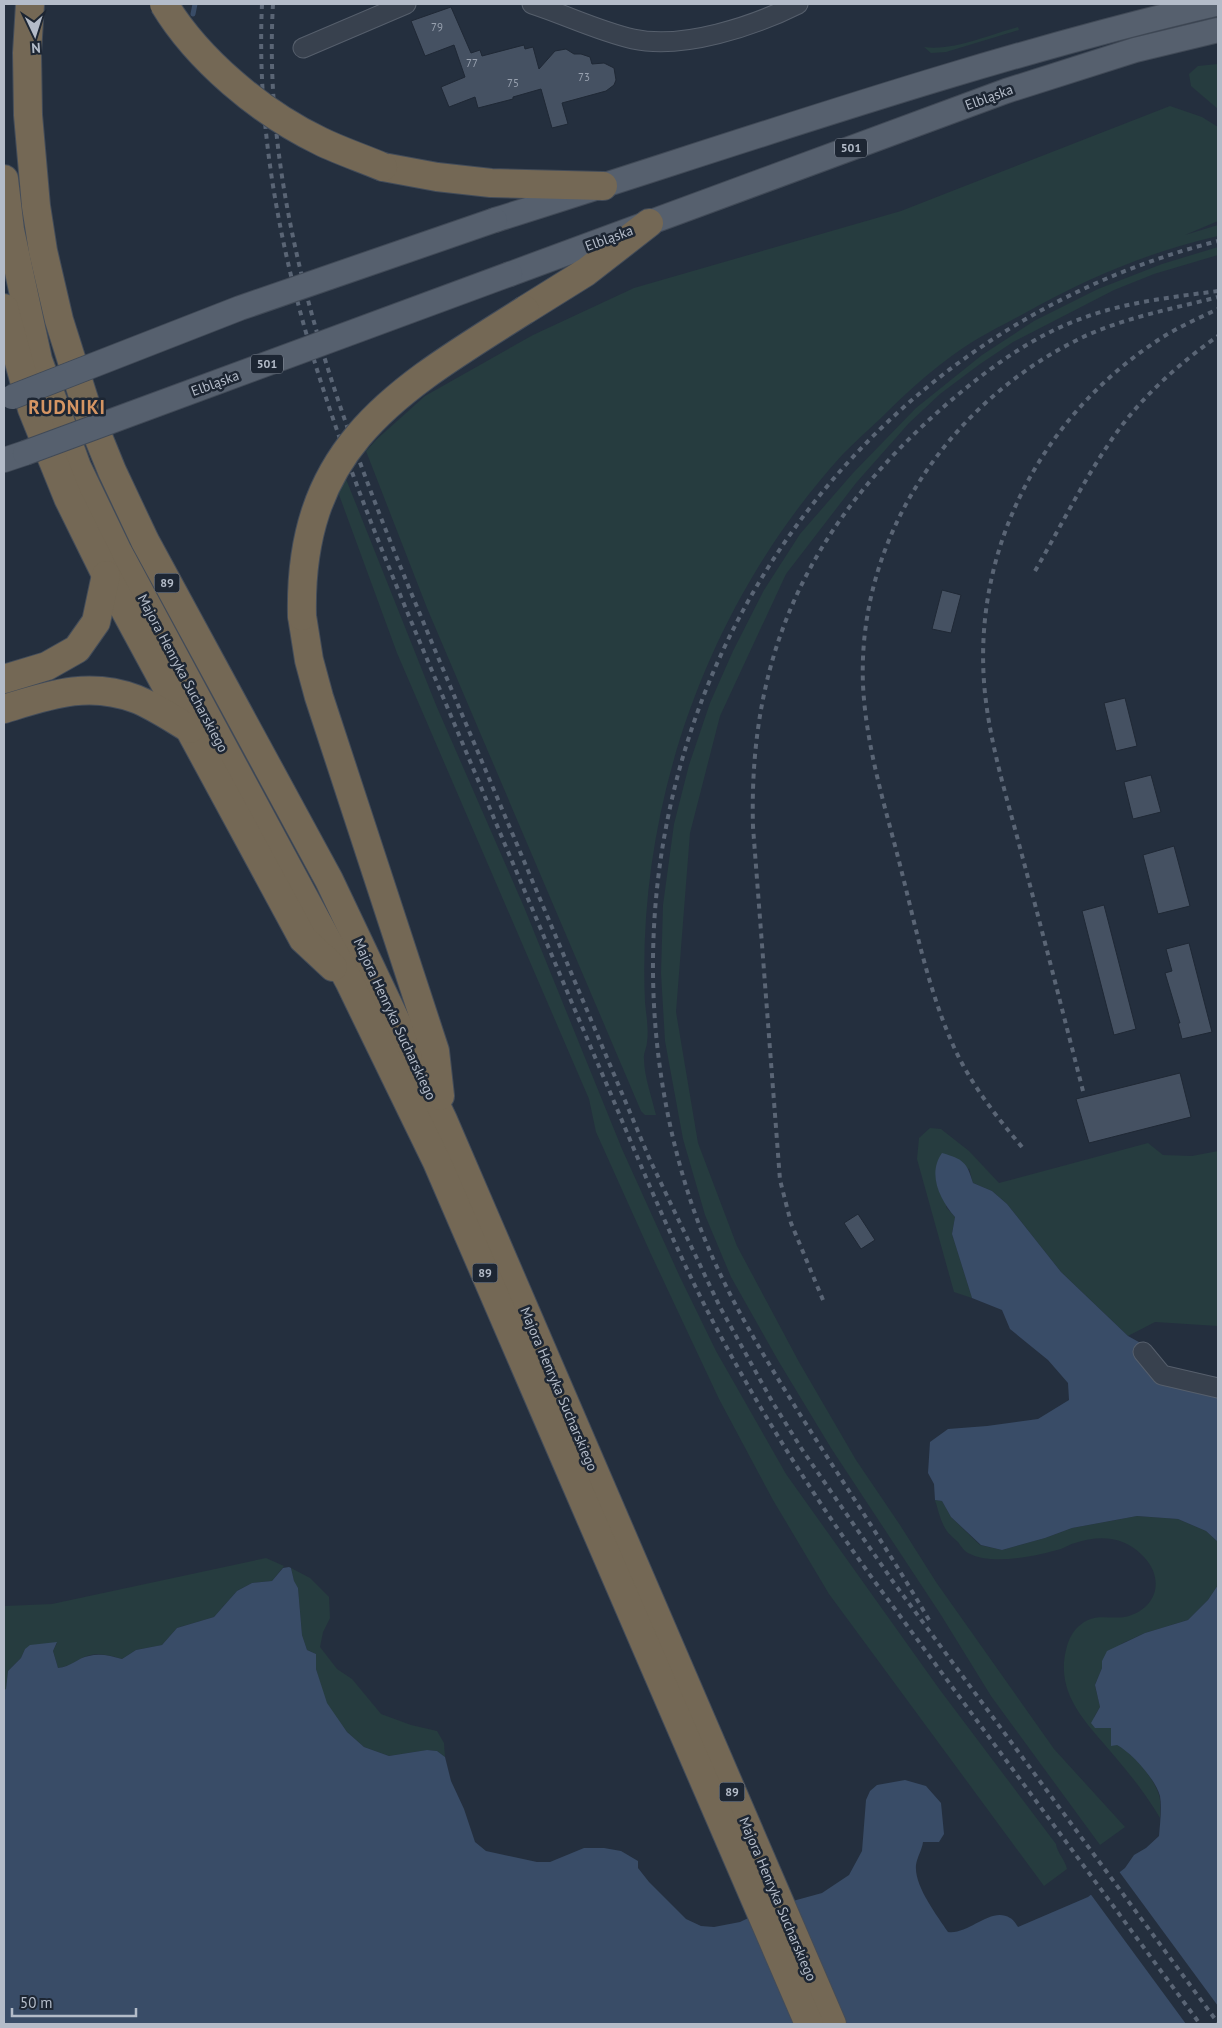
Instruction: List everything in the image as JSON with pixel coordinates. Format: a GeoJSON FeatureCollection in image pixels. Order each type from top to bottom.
{"type":"FeatureCollection","features":[{"type":"Feature","properties":{"kind":"highway","name":"Majora Henryka Sucharskiego"},"geometry":{"type":"LineString","coordinates":[[30,4],[27,53],[28,115],[36,206],[43,251],[59,320],[88,412],[112,471],[145,541],[329,880],[443,1120],[809,2024]]}},
{"type":"Feature","properties":{"kind":"highway"},"geometry":{"type":"LineString","coordinates":[[164,4],[187,36],[217,68],[248,96],[319,141],[383,167],[438,177],[491,183],[603,186]]}},
{"type":"Feature","properties":{"kind":"highway","name":"Majora Henryka Sucharskiego"},"geometry":{"type":"LineString","coordinates":[[4,179],[10,230],[38,360],[77,467],[118,552],[349,981],[437,1162],[623,1564],[832,2024]]}},
{"type":"Feature","properties":{"kind":"highway"},"geometry":{"type":"LineString","coordinates":[[443,1120],[435,1051],[319,697],[309,660],[302,616],[301,587],[310,527],[318,503],[342,457],[366,426],[387,405],[453,356],[586,272],[649,223]]}},
{"type":"Feature","properties":{"kind":"highway"},"geometry":{"type":"LineString","coordinates":[[4,308],[32,409],[68,498],[106,575],[303,939],[349,981]]}},
{"type":"Feature","properties":{"kind":"highway"},"geometry":{"type":"LineString","coordinates":[[4,678],[47,666],[77,649],[96,622],[106,575]]}},
{"type":"Feature","properties":{"kind":"highway"},"geometry":{"type":"LineString","coordinates":[[4,709],[52,694],[80,689],[107,691],[136,699],[190,728]]}},
{"type":"Feature","properties":{"kind":"main road"},"geometry":{"type":"LineString","coordinates":[[8,399],[240,308],[495,220],[862,102],[1144,21],[1215,4]]}},
{"type":"Feature","properties":{"kind":"main road","name":"Elbląska"},"geometry":{"type":"LineString","coordinates":[[14,457],[1006,91],[1135,50],[1218,30]]}},
{"type":"Feature","properties":{"kind":"street"},"geometry":{"type":"LineString","coordinates":[[303,48],[406,4]]}},
{"type":"Feature","properties":{"kind":"street"},"geometry":{"type":"LineString","coordinates":[[532,4],[602,31],[634,39],[657,42],[691,39],[717,34],[798,4]]}},
{"type":"Feature","properties":{"kind":"street"},"geometry":{"type":"LineString","coordinates":[[1143,1352],[1162,1375],[1218,1388]]}},
{"type":"Feature","properties":{"kind":"green space"},"geometry":{"type":"Polygon","coordinates":[[[1018,27],[1019,30],[946,52],[931,53],[924,47],[935,48],[959,45],[1018,27]]]}},
{"type":"Feature","properties":{"kind":"green space"},"geometry":{"type":"Polygon","coordinates":[[[1218,64],[1218,109],[1191,86],[1189,74],[1198,66],[1218,64]]]}},
{"type":"Feature","properties":{"kind":"green space"},"geometry":{"type":"Polygon","coordinates":[[[1170,106],[1202,117],[1218,127],[1218,221],[1185,235],[1218,225],[1218,236],[1143,258],[1071,289],[984,335],[939,366],[909,391],[843,454],[796,512],[754,574],[719,640],[690,709],[668,780],[653,853],[645,927],[645,1002],[648,1032],[644,1066],[656,1115],[645,1115],[641,1111],[427,608],[366,451],[425,396],[533,335],[634,288],[901,211],[1170,106]]]}},
{"type":"Feature","properties":{"kind":"green space"},"geometry":{"type":"Polygon","coordinates":[[[1218,247],[1218,255],[1154,274],[1114,290],[1013,342],[940,394],[909,423],[856,483],[786,574],[720,716],[690,833],[676,1012],[698,1143],[737,1246],[799,1362],[856,1460],[936,1582],[1054,1749],[1125,1827],[1100,1845],[991,1696],[941,1615],[831,1448],[731,1277],[705,1215],[683,1139],[665,1041],[661,973],[663,905],[674,824],[689,765],[710,703],[733,651],[764,590],[800,534],[853,473],[916,408],[982,355],[1034,321],[1098,289],[1162,264],[1218,247]]]}},
{"type":"Feature","properties":{"kind":"green space"},"geometry":{"type":"Polygon","coordinates":[[[346,479],[436,705],[524,907],[622,1149],[716,1351],[786,1474],[940,1690],[1056,1844],[1067,1869],[1044,1886],[829,1594],[773,1500],[719,1399],[596,1132],[589,1099],[397,653],[338,492],[346,479]]]}},
{"type":"Feature","properties":{"kind":"green space"},"geometry":{"type":"Polygon","coordinates":[[[930,1128],[941,1129],[969,1151],[999,1183],[1148,1143],[1163,1155],[1192,1156],[1218,1151],[1218,1326],[1155,1322],[1128,1336],[1061,1272],[1007,1204],[992,1191],[973,1183],[969,1168],[946,1207],[955,1217],[952,1234],[972,1298],[954,1292],[917,1159],[919,1138],[930,1128]]]}},
{"type":"Feature","properties":{"kind":"green space"},"geometry":{"type":"Polygon","coordinates":[[[935,1500],[942,1501],[951,1517],[980,1545],[1002,1550],[1072,1528],[1137,1516],[1178,1519],[1206,1531],[1218,1542],[1218,1585],[1208,1600],[1188,1620],[1145,1633],[1123,1643],[1102,1661],[1102,1668],[1095,1685],[1100,1707],[1094,1717],[1096,1728],[1111,1728],[1117,1745],[1136,1760],[1153,1781],[1159,1795],[1160,1818],[1137,1784],[1082,1717],[1074,1704],[1068,1691],[1064,1662],[1070,1638],[1080,1625],[1093,1618],[1129,1616],[1139,1612],[1146,1606],[1152,1599],[1156,1583],[1150,1565],[1144,1557],[1128,1545],[1120,1541],[1103,1538],[1084,1540],[1061,1549],[1027,1557],[989,1559],[978,1557],[965,1551],[948,1532],[942,1522],[935,1500]]]}},
{"type":"Feature","properties":{"kind":"green space"},"geometry":{"type":"Polygon","coordinates":[[[266,1558],[284,1566],[272,1581],[252,1583],[237,1591],[214,1617],[177,1628],[162,1645],[136,1650],[122,1659],[105,1655],[91,1655],[58,1668],[53,1651],[57,1643],[25,1649],[21,1658],[8,1671],[6,1689],[4,1690],[4,1606],[52,1604],[266,1558]]]}},
{"type":"Feature","properties":{"kind":"green space"},"geometry":{"type":"Polygon","coordinates":[[[291,1568],[310,1578],[329,1597],[330,1618],[323,1632],[320,1647],[337,1669],[352,1679],[381,1714],[411,1725],[437,1731],[444,1743],[445,1757],[437,1751],[427,1750],[389,1756],[364,1747],[347,1732],[326,1703],[316,1669],[316,1654],[307,1650],[302,1635],[298,1588],[294,1582],[291,1568]]]}},
{"type":"Feature","properties":{"kind":"water"},"geometry":{"type":"Polygon","coordinates":[[[942,1153],[963,1162],[969,1170],[973,1183],[992,1191],[1007,1204],[1061,1272],[1128,1336],[1146,1346],[1163,1378],[1218,1391],[1218,1542],[1206,1531],[1178,1519],[1137,1516],[1072,1528],[1002,1550],[981,1545],[951,1517],[942,1501],[935,1500],[934,1484],[928,1473],[930,1442],[948,1429],[1038,1419],[1069,1400],[1068,1383],[1048,1360],[1010,1329],[1002,1310],[972,1298],[952,1234],[955,1217],[940,1195],[937,1186],[936,1169],[942,1153]]]}},
{"type":"Feature","properties":{"kind":"water"},"geometry":{"type":"Polygon","coordinates":[[[289,1567],[298,1588],[302,1635],[307,1650],[316,1654],[316,1669],[327,1703],[347,1732],[364,1747],[389,1756],[427,1750],[437,1751],[445,1757],[451,1781],[464,1809],[475,1842],[486,1851],[537,1862],[550,1862],[584,1848],[604,1848],[621,1851],[638,1861],[638,1868],[649,1882],[686,1919],[701,1926],[714,1927],[740,1922],[771,1907],[822,1893],[849,1875],[862,1851],[866,1800],[870,1791],[877,1785],[905,1780],[926,1786],[941,1803],[944,1834],[939,1842],[923,1842],[916,1865],[916,1873],[922,1891],[948,1932],[956,1932],[988,1918],[1003,1915],[1011,1919],[1018,1927],[1088,1897],[1125,1868],[1134,1855],[1146,1848],[1159,1836],[1161,1801],[1154,1782],[1129,1754],[1117,1745],[1111,1746],[1111,1728],[1095,1728],[1091,1723],[1100,1707],[1095,1685],[1107,1651],[1145,1633],[1188,1620],[1208,1600],[1218,1585],[1218,2024],[4,2024],[4,1690],[6,1689],[8,1671],[21,1658],[25,1649],[30,1645],[57,1642],[53,1651],[58,1668],[93,1655],[105,1655],[122,1659],[136,1650],[162,1645],[177,1628],[214,1617],[237,1591],[252,1583],[272,1581],[283,1568],[289,1567]]]}},
{"type":"Feature","properties":{"kind":"pier"},"geometry":{"type":"Polygon","coordinates":[[[1118,1870],[1218,2006],[1218,2024],[1186,2024],[1089,1892],[1118,1870]]]}},
{"type":"Feature","properties":{"kind":"building"},"geometry":{"type":"Polygon","coordinates":[[[451,7],[471,53],[480,50],[482,56],[524,45],[525,49],[533,47],[539,69],[555,51],[566,49],[574,54],[590,57],[592,64],[604,63],[614,68],[616,80],[614,85],[606,91],[562,103],[568,124],[552,128],[541,89],[478,108],[475,97],[449,107],[441,87],[465,77],[454,45],[425,56],[411,21],[451,7]]]}},
{"type":"Feature","properties":{"kind":"building"},"geometry":{"type":"Polygon","coordinates":[[[942,590],[961,595],[951,633],[932,629],[942,590]]]}},
{"type":"Feature","properties":{"kind":"building"},"geometry":{"type":"Polygon","coordinates":[[[1125,698],[1137,746],[1116,751],[1104,703],[1125,698]]]}},
{"type":"Feature","properties":{"kind":"building"},"geometry":{"type":"Polygon","coordinates":[[[1151,775],[1161,812],[1133,819],[1124,782],[1151,775]]]}},
{"type":"Feature","properties":{"kind":"building"},"geometry":{"type":"Polygon","coordinates":[[[1174,846],[1190,906],[1158,914],[1143,855],[1174,846]]]}},
{"type":"Feature","properties":{"kind":"building"},"geometry":{"type":"Polygon","coordinates":[[[1104,905],[1136,1029],[1114,1035],[1082,911],[1104,905]]]}},
{"type":"Feature","properties":{"kind":"building"},"geometry":{"type":"Polygon","coordinates":[[[1189,943],[1212,1032],[1182,1039],[1178,1023],[1180,1023],[1165,973],[1172,971],[1166,949],[1189,943]]]}},
{"type":"Feature","properties":{"kind":"building"},"geometry":{"type":"Polygon","coordinates":[[[1180,1073],[1191,1117],[1089,1143],[1076,1099],[1180,1073]]]}},
{"type":"Feature","properties":{"kind":"building"},"geometry":{"type":"Polygon","coordinates":[[[858,1214],[875,1240],[861,1249],[844,1223],[858,1214]]]}},
{"type":"Feature","properties":{"kind":"waterway"},"geometry":{"type":"LineString","coordinates":[[193,14],[195,4]]}},
{"type":"Feature","properties":{"kind":"railway"},"geometry":{"type":"LineString","coordinates":[[262,4],[262,86],[270,167],[284,247],[304,326],[328,404],[385,558],[416,633],[645,1175],[682,1258],[708,1312],[746,1382],[766,1417],[830,1517],[875,1582],[1200,2024]]}},
{"type":"Feature","properties":{"kind":"railway"},"geometry":{"type":"LineString","coordinates":[[273,4],[273,95],[284,186],[302,277],[327,367],[357,455],[391,543],[650,1160],[720,1307],[773,1403],[803,1451],[894,1583],[1218,2023]]}},
{"type":"Feature","properties":{"kind":"railway"},"geometry":{"type":"LineString","coordinates":[[929,1620],[754,1339],[713,1259],[691,1202],[657,1046],[657,892],[687,744],[745,606],[830,483],[938,378],[1069,296],[1218,241]]}},
{"type":"Feature","properties":{"kind":"railway"},"geometry":{"type":"LineString","coordinates":[[823,1300],[791,1223],[780,1180],[753,827],[754,762],[763,702],[777,645],[798,591],[826,541],[860,493],[901,447],[963,390],[1011,354],[1064,325],[1099,312],[1133,304],[1218,291]]}},
{"type":"Feature","properties":{"kind":"railway"},"geometry":{"type":"LineString","coordinates":[[1022,1147],[984,1098],[967,1072],[953,1045],[936,1002],[917,936],[877,778],[865,709],[863,685],[865,630],[876,578],[894,527],[920,480],[952,438],[990,399],[1032,366],[1079,339],[1112,325],[1218,297]]}},
{"type":"Feature","properties":{"kind":"railway"},"geometry":{"type":"LineString","coordinates":[[1083,1091],[1003,784],[989,723],[984,682],[984,630],[991,579],[1006,530],[1027,483],[1053,440],[1086,401],[1124,365],[1166,335],[1218,309]]}},
{"type":"Feature","properties":{"kind":"railway"},"geometry":{"type":"LineString","coordinates":[[1035,571],[1090,473],[1121,427],[1159,384],[1218,336]]}},
{"type":"Feature","properties":{"kind":"district","name":"RUDNIKI"},"geometry":{"type":"Point","coordinates":[67,407]}}]}
